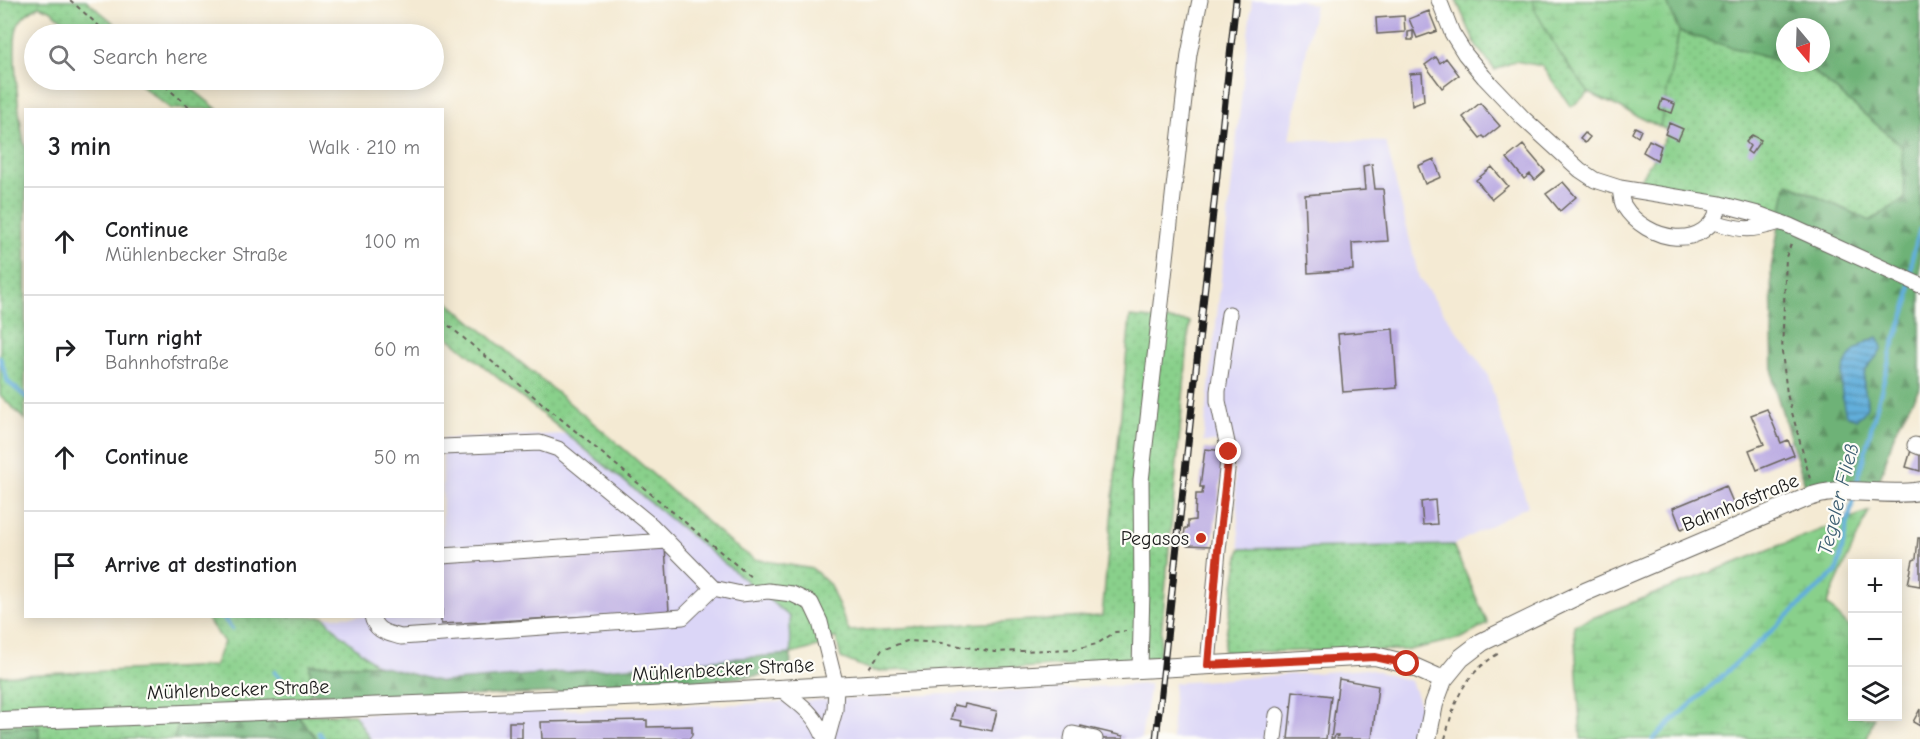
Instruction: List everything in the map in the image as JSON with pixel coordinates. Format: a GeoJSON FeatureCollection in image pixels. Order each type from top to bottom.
{"type":"FeatureCollection","features":[{"type":"Feature","properties":{"kind":"main road","name":"Bahnhofstraße"},"geometry":{"type":"LineString","coordinates":[[1443,680],[1461,658],[1482,642],[1585,592],[1778,509],[1825,492],[1920,491]]}},
{"type":"Feature","properties":{"kind":"main road","name":"Mühlenbecker Straße"},"geometry":{"type":"LineString","coordinates":[[0,721],[650,696],[1375,657],[1407,664],[1443,680]]}},
{"type":"Feature","properties":{"kind":"main road"},"geometry":{"type":"LineString","coordinates":[[1427,739],[1434,704],[1443,680]]}},
{"type":"Feature","properties":{"kind":"street"},"geometry":{"type":"LineString","coordinates":[[1140,668],[1142,481],[1190,54],[1200,0]]}},
{"type":"Feature","properties":{"kind":"street"},"geometry":{"type":"LineString","coordinates":[[1440,0],[1452,33],[1465,54],[1515,110],[1580,170],[1595,180],[1620,188],[1720,204],[1748,211],[1785,224],[1915,283]]}},
{"type":"Feature","properties":{"kind":"street"},"geometry":{"type":"LineString","coordinates":[[1620,188],[1622,204],[1630,214],[1655,232],[1676,238],[1686,238],[1707,228],[1714,222],[1720,204]]}},
{"type":"Feature","properties":{"kind":"street"},"geometry":{"type":"LineString","coordinates":[[1714,222],[1755,229],[1785,224]]}},
{"type":"Feature","properties":{"kind":"street"},"geometry":{"type":"LineString","coordinates":[[1208,665],[1229,452],[1218,391],[1229,314]]}},
{"type":"Feature","properties":{"kind":"street"},"geometry":{"type":"LineString","coordinates":[[444,447],[540,443],[558,450],[651,525],[713,588],[741,594],[768,591],[792,594],[811,603],[820,622],[836,686],[835,710],[826,739]]}},
{"type":"Feature","properties":{"kind":"street"},"geometry":{"type":"LineString","coordinates":[[444,556],[667,541]]}},
{"type":"Feature","properties":{"kind":"street"},"geometry":{"type":"LineString","coordinates":[[372,618],[379,630],[401,637],[683,617],[713,588]]}},
{"type":"Feature","properties":{"kind":"street"},"geometry":{"type":"LineString","coordinates":[[781,689],[811,713],[819,723],[826,739]]}},
{"type":"Feature","properties":{"kind":"street"},"geometry":{"type":"LineString","coordinates":[[1274,739],[1277,715]]}},
{"type":"Feature","properties":{"kind":"street"},"geometry":{"type":"LineString","coordinates":[[1072,739],[1073,734],[1095,739]]}},
{"type":"Feature","properties":{"kind":"path"},"geometry":{"type":"LineString","coordinates":[[70,0],[97,24]]}},
{"type":"Feature","properties":{"kind":"path"},"geometry":{"type":"LineString","coordinates":[[170,90],[192,108]]}},
{"type":"Feature","properties":{"kind":"path"},"geometry":{"type":"LineString","coordinates":[[1785,224],[1791,245],[1786,257],[1782,352],[1787,394],[1814,496]]}},
{"type":"Feature","properties":{"kind":"path"},"geometry":{"type":"LineString","coordinates":[[444,322],[768,591]]}},
{"type":"Feature","properties":{"kind":"path"},"geometry":{"type":"LineString","coordinates":[[864,685],[873,661],[882,650],[907,641],[942,643],[994,652],[1075,649],[1096,644],[1115,632],[1140,629]]}},
{"type":"Feature","properties":{"kind":"path"},"geometry":{"type":"LineString","coordinates":[[1445,739],[1453,707],[1461,689],[1476,670],[1505,649]]}},
{"type":"Feature","properties":{"kind":"shaded area"},"geometry":{"type":"Polygon","coordinates":[[[1252,0],[1300,0],[1315,5],[1290,139],[1386,142],[1419,278],[1487,373],[1528,506],[1453,545],[1240,549],[1232,442],[1203,442],[1252,0]]]}},
{"type":"Feature","properties":{"kind":"shaded area"},"geometry":{"type":"Polygon","coordinates":[[[565,434],[790,617],[791,654],[442,682],[376,665],[325,618],[444,618],[444,439],[565,434]]]}},
{"type":"Feature","properties":{"kind":"shaded area"},"geometry":{"type":"Polygon","coordinates":[[[1367,669],[1411,681],[1421,708],[1418,739],[1172,739],[1174,683],[1367,669]]]}},
{"type":"Feature","properties":{"kind":"shaded area"},"geometry":{"type":"Polygon","coordinates":[[[1150,684],[1141,739],[367,739],[354,714],[742,704],[1150,684]]]}},
{"type":"Feature","properties":{"kind":"green space"},"geometry":{"type":"Polygon","coordinates":[[[0,0],[86,0],[115,24],[68,24],[50,10],[39,6],[24,16],[18,25],[16,34],[15,67],[24,140],[24,419],[0,395],[0,0]]]}},
{"type":"Feature","properties":{"kind":"green space"},"geometry":{"type":"Polygon","coordinates":[[[1456,0],[1666,0],[1679,32],[1776,60],[1776,72],[1814,72],[1902,146],[1905,199],[1870,221],[1788,183],[1782,212],[1747,200],[1637,185],[1669,131],[1589,93],[1571,107],[1542,66],[1515,61],[1495,70],[1477,47],[1456,0]]]}},
{"type":"Feature","properties":{"kind":"green space"},"geometry":{"type":"Polygon","coordinates":[[[1533,0],[1666,0],[1679,32],[1660,127],[1589,93],[1560,54],[1536,12],[1533,0]]]}},
{"type":"Feature","properties":{"kind":"green space"},"geometry":{"type":"Polygon","coordinates":[[[1666,0],[1920,0],[1920,387],[1896,429],[1878,485],[1806,488],[1773,383],[1771,268],[1787,183],[1870,221],[1905,199],[1902,146],[1814,72],[1830,72],[1830,18],[1776,18],[1776,60],[1679,32],[1666,0]]]}},
{"type":"Feature","properties":{"kind":"green space"},"geometry":{"type":"Polygon","coordinates":[[[147,90],[193,90],[216,108],[170,108],[147,90]]]}},
{"type":"Feature","properties":{"kind":"green space"},"geometry":{"type":"Polygon","coordinates":[[[444,299],[616,442],[731,543],[754,559],[813,569],[830,585],[849,631],[1102,616],[1130,317],[1190,322],[1159,657],[1020,668],[873,671],[841,658],[836,637],[817,647],[791,654],[790,617],[444,334],[444,299]]]}},
{"type":"Feature","properties":{"kind":"green space"},"geometry":{"type":"Polygon","coordinates":[[[1869,511],[1827,604],[1848,626],[1848,721],[1873,721],[1867,739],[1581,739],[1574,625],[1869,511]]]}},
{"type":"Feature","properties":{"kind":"green space"},"geometry":{"type":"Polygon","coordinates":[[[1453,545],[1488,624],[1462,638],[1409,650],[1223,652],[1240,549],[1453,545]]]}},
{"type":"Feature","properties":{"kind":"green space"},"geometry":{"type":"Polygon","coordinates":[[[206,618],[325,618],[376,665],[311,665],[311,694],[298,715],[354,714],[370,739],[317,739],[298,716],[180,719],[174,739],[39,739],[39,727],[0,728],[0,676],[214,666],[224,642],[206,618]]]}},
{"type":"Feature","properties":{"kind":"green space"},"geometry":{"type":"Polygon","coordinates":[[[791,654],[790,672],[634,690],[410,698],[311,694],[310,665],[376,665],[442,682],[791,654]]]}},
{"type":"Feature","properties":{"kind":"green space"},"geometry":{"type":"Polygon","coordinates":[[[298,716],[317,739],[174,739],[180,719],[298,716]]]}},
{"type":"Feature","properties":{"kind":"green space"},"geometry":{"type":"Polygon","coordinates":[[[39,727],[39,739],[0,739],[0,728],[39,727]]]}},
{"type":"Feature","properties":{"kind":"water"},"geometry":{"type":"Polygon","coordinates":[[[1878,337],[1882,349],[1865,372],[1866,409],[1856,419],[1846,415],[1841,390],[1844,368],[1856,350],[1878,337]]]}},
{"type":"Feature","properties":{"kind":"building"},"geometry":{"type":"Polygon","coordinates":[[[1429,11],[1437,31],[1417,38],[1409,19],[1429,11]]]}},
{"type":"Feature","properties":{"kind":"building"},"geometry":{"type":"Polygon","coordinates":[[[1404,16],[1405,32],[1377,34],[1376,18],[1404,16]]]}},
{"type":"Feature","properties":{"kind":"building"},"geometry":{"type":"Polygon","coordinates":[[[1413,31],[1413,40],[1408,40],[1408,32],[1413,31]]]}},
{"type":"Feature","properties":{"kind":"building"},"geometry":{"type":"Polygon","coordinates":[[[1436,57],[1440,63],[1446,58],[1459,75],[1442,88],[1425,65],[1436,57]]]}},
{"type":"Feature","properties":{"kind":"building"},"geometry":{"type":"Polygon","coordinates":[[[1422,73],[1424,101],[1412,106],[1410,74],[1422,73]]]}},
{"type":"Feature","properties":{"kind":"building"},"geometry":{"type":"Polygon","coordinates":[[[1662,99],[1675,104],[1672,113],[1659,109],[1662,99]]]}},
{"type":"Feature","properties":{"kind":"building"},"geometry":{"type":"Polygon","coordinates":[[[1480,103],[1500,126],[1485,138],[1483,136],[1480,138],[1463,117],[1480,103]]]}},
{"type":"Feature","properties":{"kind":"building"},"geometry":{"type":"Polygon","coordinates":[[[1669,123],[1683,129],[1678,140],[1665,134],[1669,123]]]}},
{"type":"Feature","properties":{"kind":"building"},"geometry":{"type":"Polygon","coordinates":[[[1635,127],[1641,130],[1638,137],[1632,133],[1635,127]]]}},
{"type":"Feature","properties":{"kind":"building"},"geometry":{"type":"Polygon","coordinates":[[[1585,133],[1590,137],[1585,143],[1580,139],[1585,133]]]}},
{"type":"Feature","properties":{"kind":"building"},"geometry":{"type":"Polygon","coordinates":[[[1752,135],[1761,140],[1751,154],[1747,151],[1750,146],[1746,142],[1752,135]]]}},
{"type":"Feature","properties":{"kind":"building"},"geometry":{"type":"Polygon","coordinates":[[[1649,140],[1661,146],[1657,160],[1643,152],[1649,140]]]}},
{"type":"Feature","properties":{"kind":"building"},"geometry":{"type":"Polygon","coordinates":[[[1523,145],[1545,171],[1535,180],[1530,174],[1524,179],[1507,158],[1523,145]]]}},
{"type":"Feature","properties":{"kind":"building"},"geometry":{"type":"Polygon","coordinates":[[[1434,159],[1441,177],[1425,184],[1418,166],[1434,159]]]}},
{"type":"Feature","properties":{"kind":"building"},"geometry":{"type":"Polygon","coordinates":[[[1372,164],[1375,189],[1383,189],[1388,241],[1352,243],[1353,270],[1308,273],[1305,195],[1365,190],[1363,166],[1372,164]]]}},
{"type":"Feature","properties":{"kind":"building"},"geometry":{"type":"Polygon","coordinates":[[[1492,167],[1508,186],[1492,199],[1476,180],[1492,167]]]}},
{"type":"Feature","properties":{"kind":"building"},"geometry":{"type":"Polygon","coordinates":[[[1563,182],[1576,197],[1560,211],[1546,194],[1563,182]]]}},
{"type":"Feature","properties":{"kind":"building"},"geometry":{"type":"Polygon","coordinates":[[[1393,329],[1397,388],[1343,392],[1338,334],[1393,329]]]}},
{"type":"Feature","properties":{"kind":"building"},"geometry":{"type":"Polygon","coordinates":[[[1767,409],[1781,443],[1788,440],[1794,455],[1757,470],[1749,450],[1764,444],[1751,415],[1767,409]]]}},
{"type":"Feature","properties":{"kind":"building"},"geometry":{"type":"Polygon","coordinates":[[[1912,447],[1920,449],[1920,471],[1906,467],[1912,447]]]}},
{"type":"Feature","properties":{"kind":"building"},"geometry":{"type":"Polygon","coordinates":[[[1205,449],[1225,451],[1212,546],[1187,545],[1187,538],[1184,537],[1185,528],[1188,528],[1188,521],[1195,520],[1196,494],[1202,494],[1203,487],[1200,487],[1205,449]]]}},
{"type":"Feature","properties":{"kind":"building"},"geometry":{"type":"Polygon","coordinates":[[[1726,486],[1735,507],[1681,529],[1673,508],[1726,486]]]}},
{"type":"Feature","properties":{"kind":"building"},"geometry":{"type":"Polygon","coordinates":[[[1435,500],[1437,524],[1423,525],[1421,502],[1435,500]]]}},
{"type":"Feature","properties":{"kind":"building"},"geometry":{"type":"Polygon","coordinates":[[[1918,538],[1920,538],[1920,586],[1908,584],[1913,560],[1916,559],[1918,538]]]}},
{"type":"Feature","properties":{"kind":"building"},"geometry":{"type":"Polygon","coordinates":[[[665,546],[669,612],[441,624],[441,618],[444,618],[444,558],[665,546]]]}},
{"type":"Feature","properties":{"kind":"building"},"geometry":{"type":"Polygon","coordinates":[[[1339,679],[1378,686],[1372,739],[1337,739],[1338,735],[1335,735],[1334,739],[1331,739],[1339,679]]]}},
{"type":"Feature","properties":{"kind":"building"},"geometry":{"type":"Polygon","coordinates":[[[1293,691],[1331,696],[1326,739],[1288,739],[1293,691]]]}},
{"type":"Feature","properties":{"kind":"building"},"geometry":{"type":"Polygon","coordinates":[[[965,704],[997,711],[992,731],[961,725],[962,721],[951,719],[954,705],[964,707],[965,704]]]}},
{"type":"Feature","properties":{"kind":"building"},"geometry":{"type":"Polygon","coordinates":[[[1920,709],[1920,726],[1913,722],[1920,709]]]}},
{"type":"Feature","properties":{"kind":"building"},"geometry":{"type":"Polygon","coordinates":[[[647,720],[647,727],[692,726],[692,735],[689,739],[542,739],[541,722],[647,720]]]}},
{"type":"Feature","properties":{"kind":"building"},"geometry":{"type":"Polygon","coordinates":[[[509,722],[522,722],[522,738],[509,738],[509,722]]]}},
{"type":"Feature","properties":{"kind":"building"},"geometry":{"type":"Polygon","coordinates":[[[1081,726],[1123,736],[1123,739],[1078,739],[1081,726]]]}},
{"type":"Feature","properties":{"kind":"waterway","name":"Tegeler Fließ"},"geometry":{"type":"LineString","coordinates":[[1856,486],[1892,349],[1909,300],[1912,258],[1920,229]]}},
{"type":"Feature","properties":{"kind":"waterway"},"geometry":{"type":"LineString","coordinates":[[0,358],[8,382],[24,395]]}},
{"type":"Feature","properties":{"kind":"waterway","name":"Tegeler Fließ"},"geometry":{"type":"LineString","coordinates":[[1653,739],[1837,571],[1854,495]]}},
{"type":"Feature","properties":{"kind":"waterway"},"geometry":{"type":"LineString","coordinates":[[224,618],[232,629]]}},
{"type":"Feature","properties":{"kind":"waterway"},"geometry":{"type":"LineString","coordinates":[[275,672],[291,690]]}},
{"type":"Feature","properties":{"kind":"waterway"},"geometry":{"type":"LineString","coordinates":[[319,733],[323,739]]}},
{"type":"Feature","properties":{"kind":"railway"},"geometry":{"type":"LineString","coordinates":[[1156,739],[1236,0]]}},
{"type":"Feature","properties":{"kind":"place","name":"Pegasos"},"geometry":{"type":"Point","coordinates":[1201,538]}},
{"type":"Feature","properties":{"kind":"route"},"geometry":{"type":"LineString","coordinates":[[1229,452],[1208,665],[1375,657],[1407,664]]}}]}
